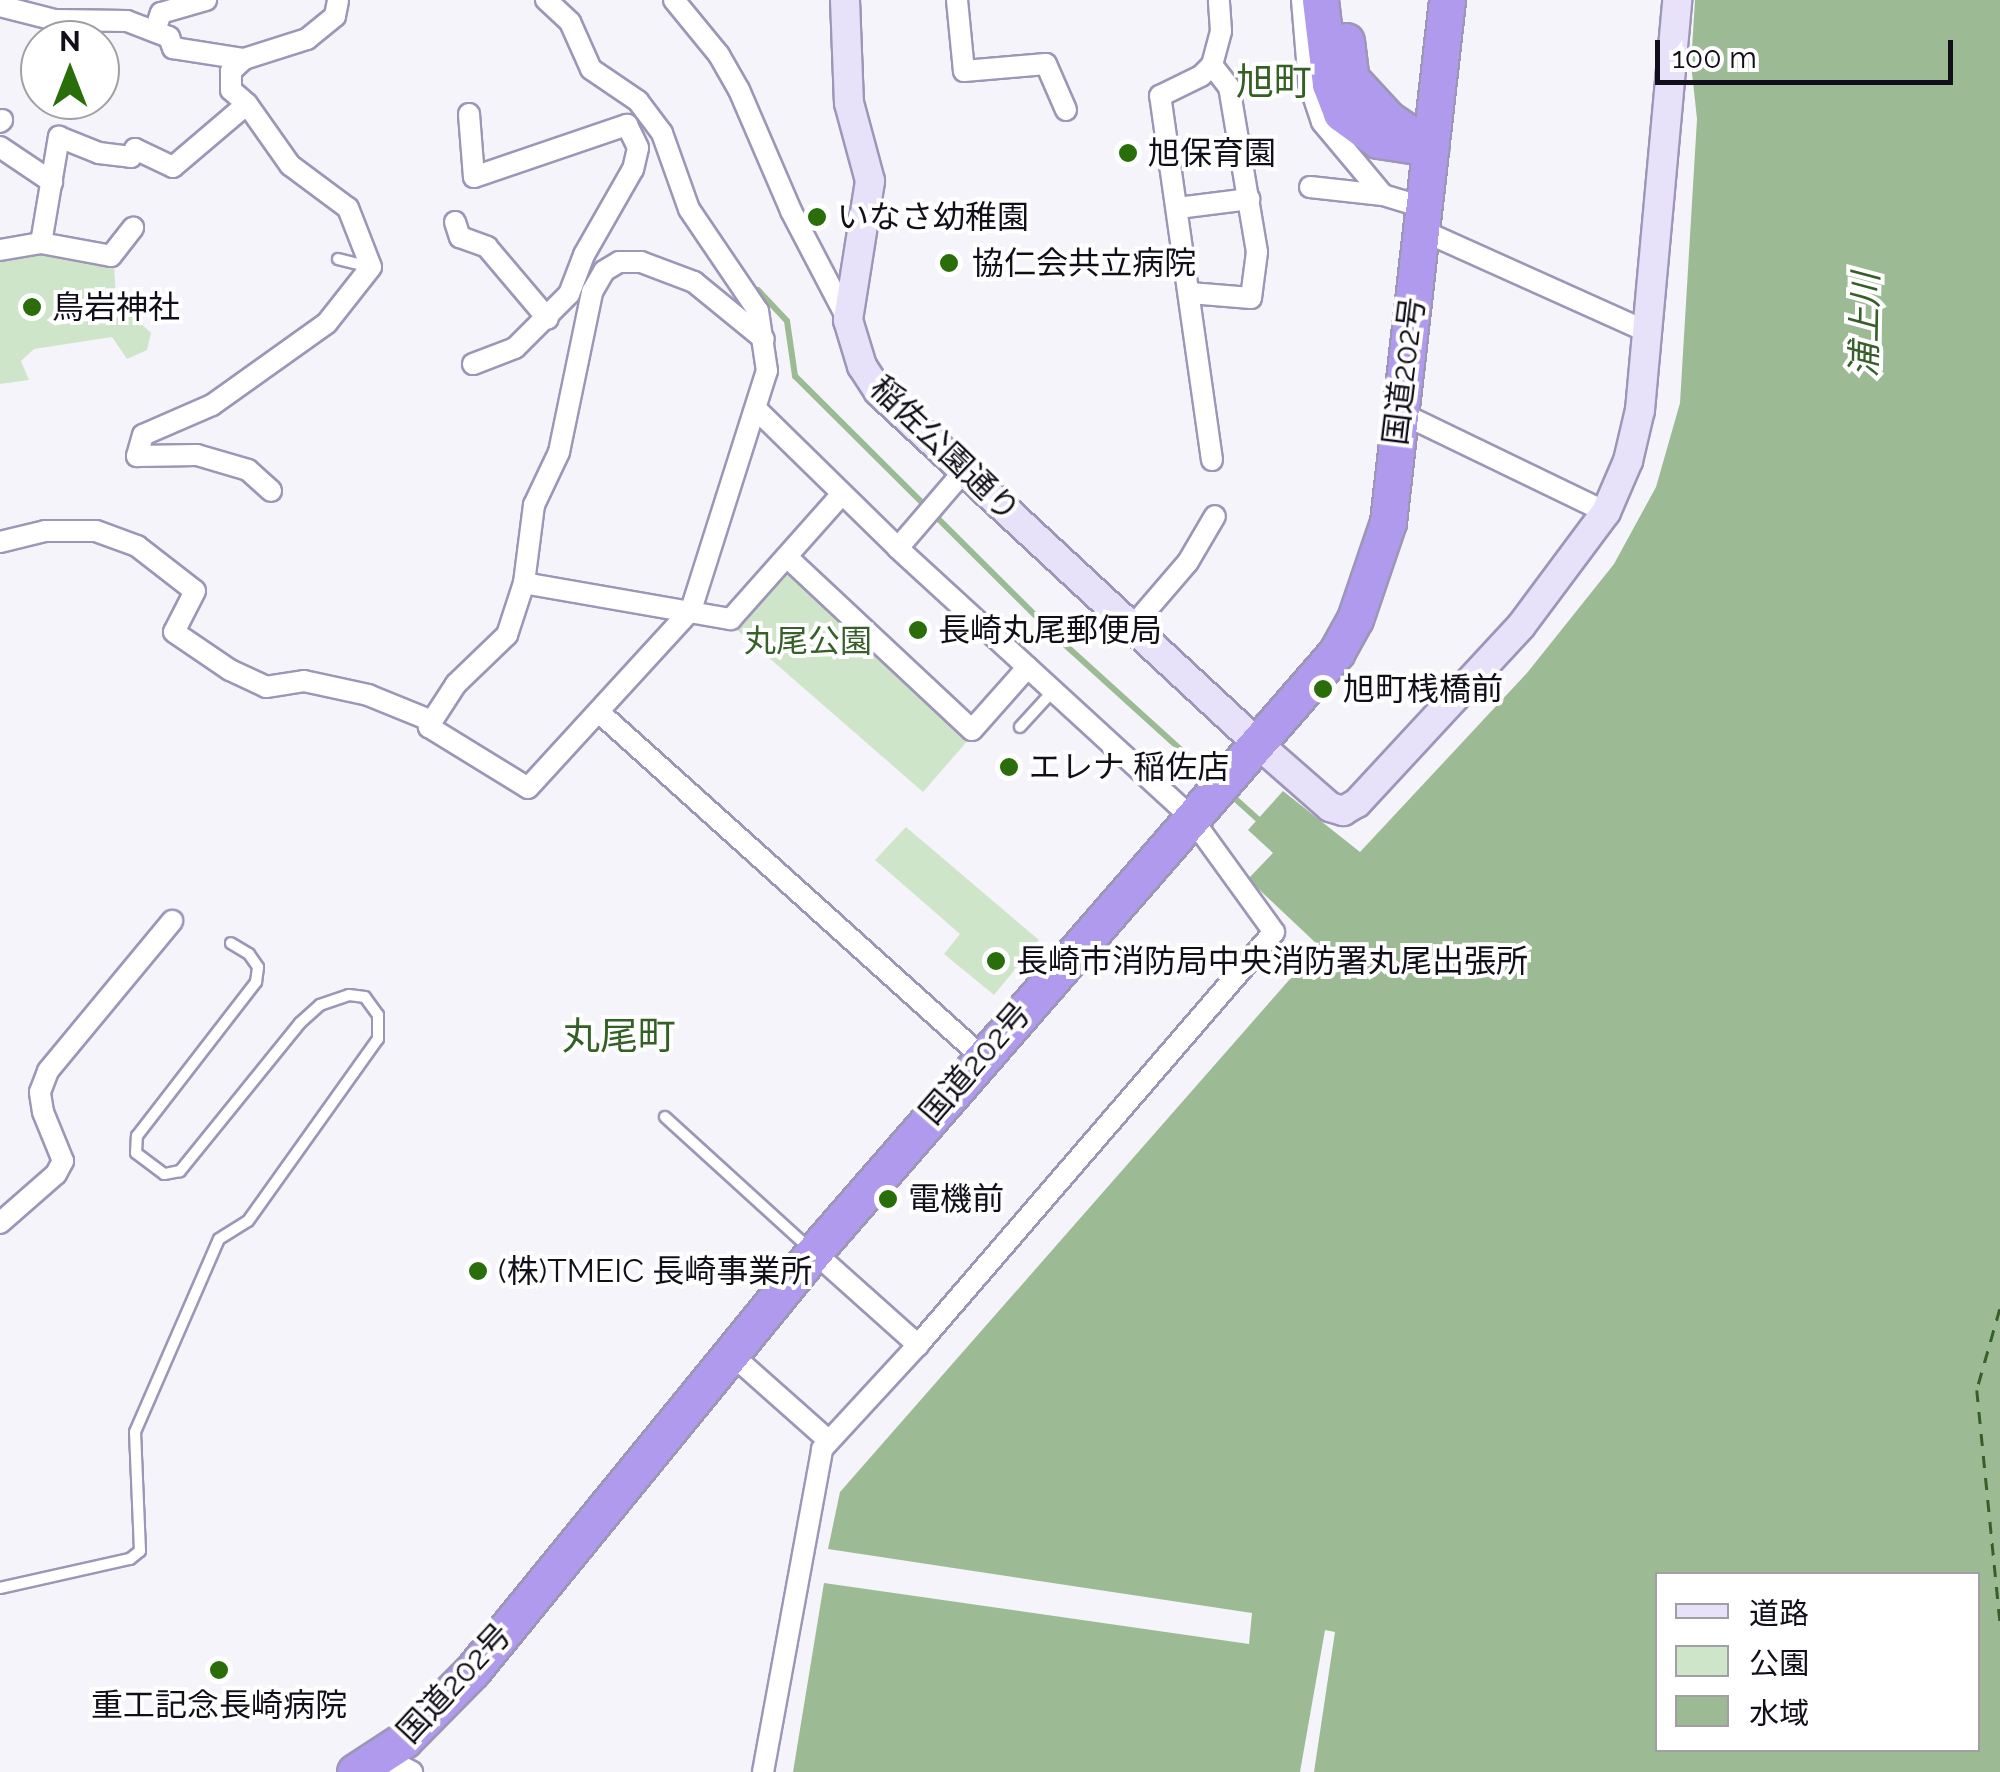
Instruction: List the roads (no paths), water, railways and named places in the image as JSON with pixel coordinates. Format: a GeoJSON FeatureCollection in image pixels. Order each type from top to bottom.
{"type":"FeatureCollection","features":[{"type":"Feature","properties":{"kind":"highway"},"geometry":{"type":"LineString","coordinates":[[1320,0],[1330,84],[1341,112],[1378,140],[1430,148]]}},
{"type":"Feature","properties":{"kind":"highway"},"geometry":{"type":"LineString","coordinates":[[1341,0],[1351,78],[1388,119],[1430,148]]}},
{"type":"Feature","properties":{"kind":"highway","name":"国道202号"},"geometry":{"type":"LineString","coordinates":[[383,1767],[473,1670],[730,1353],[981,1056],[1197,809],[1316,680],[1356,619],[1388,522],[1447,0]]}},
{"type":"Feature","properties":{"kind":"street"},"geometry":{"type":"LineString","coordinates":[[155,31],[161,13],[206,0]]}},
{"type":"Feature","properties":{"kind":"street"},"geometry":{"type":"LineString","coordinates":[[271,491],[248,470],[197,455],[137,456],[143,435],[212,405],[327,323],[371,267],[348,208],[290,164],[247,104],[232,90],[231,71],[244,59],[307,39],[335,16],[338,0]]}},
{"type":"Feature","properties":{"kind":"street"},"geometry":{"type":"LineString","coordinates":[[546,0],[567,7],[590,69],[638,101],[653,120],[689,209],[758,311],[764,340],[767,371],[691,610],[600,714],[528,788],[429,727],[456,684],[507,636],[524,583],[534,505],[559,452],[592,292],[604,271],[619,262],[642,262],[694,282],[764,340]]}},
{"type":"Feature","properties":{"kind":"street"},"geometry":{"type":"LineString","coordinates":[[674,0],[719,56],[739,90],[791,212],[848,320]]}},
{"type":"Feature","properties":{"kind":"street","name":"稲佐公園通り"},"geometry":{"type":"LineString","coordinates":[[845,0],[848,103],[870,181],[848,320],[862,366],[879,392],[1133,626],[1251,751],[1330,807],[1343,811],[1357,804],[1521,626],[1606,512],[1628,462],[1640,410],[1672,1]]}},
{"type":"Feature","properties":{"kind":"street"},"geometry":{"type":"LineString","coordinates":[[957,0],[964,70],[1046,64],[1066,110]]}},
{"type":"Feature","properties":{"kind":"street"},"geometry":{"type":"LineString","coordinates":[[1212,460],[1160,96],[1201,76],[1212,65],[1221,31],[1219,0]]}},
{"type":"Feature","properties":{"kind":"street"},"geometry":{"type":"LineString","coordinates":[[1302,0],[1314,101],[1335,139],[1384,195],[1646,331]]}},
{"type":"Feature","properties":{"kind":"street"},"geometry":{"type":"LineString","coordinates":[[0,6],[54,20],[127,21],[169,36],[172,48],[244,59]]}},
{"type":"Feature","properties":{"kind":"street"},"geometry":{"type":"LineString","coordinates":[[1190,293],[1251,298],[1257,244],[1229,87],[1212,65]]}},
{"type":"Feature","properties":{"kind":"street"},"geometry":{"type":"LineString","coordinates":[[42,243],[58,138],[99,153],[131,157],[135,149],[173,167],[247,104]]}},
{"type":"Feature","properties":{"kind":"street"},"geometry":{"type":"LineString","coordinates":[[469,114],[474,177],[627,125],[636,140],[633,169],[584,255],[569,294],[515,348],[473,364]]}},
{"type":"Feature","properties":{"kind":"street"},"geometry":{"type":"LineString","coordinates":[[0,147],[52,182]]}},
{"type":"Feature","properties":{"kind":"street"},"geometry":{"type":"LineString","coordinates":[[1310,187],[1384,195]]}},
{"type":"Feature","properties":{"kind":"street"},"geometry":{"type":"LineString","coordinates":[[1178,208],[1249,198]]}},
{"type":"Feature","properties":{"kind":"street"},"geometry":{"type":"LineString","coordinates":[[455,222],[460,236],[487,247],[548,319]]}},
{"type":"Feature","properties":{"kind":"street"},"geometry":{"type":"LineString","coordinates":[[0,250],[42,243],[111,256],[132,228]]}},
{"type":"Feature","properties":{"kind":"street"},"geometry":{"type":"LineString","coordinates":[[756,409],[841,495],[1028,667],[1197,809],[1274,932],[918,1346],[822,1448],[762,1772]]}},
{"type":"Feature","properties":{"kind":"street"},"geometry":{"type":"LineString","coordinates":[[1399,412],[1606,512]]}},
{"type":"Feature","properties":{"kind":"street"},"geometry":{"type":"LineString","coordinates":[[898,548],[964,472]]}},
{"type":"Feature","properties":{"kind":"street"},"geometry":{"type":"LineString","coordinates":[[524,583],[732,619],[841,495]]}},
{"type":"Feature","properties":{"kind":"street"},"geometry":{"type":"LineString","coordinates":[[1133,626],[1188,562],[1215,516]]}},
{"type":"Feature","properties":{"kind":"street"},"geometry":{"type":"LineString","coordinates":[[0,542],[45,530],[96,531],[137,546],[196,592],[174,632],[230,670],[266,687],[304,681],[368,694],[432,721]]}},
{"type":"Feature","properties":{"kind":"street"},"geometry":{"type":"LineString","coordinates":[[787,557],[972,730],[1028,667]]}},
{"type":"Feature","properties":{"kind":"street"},"geometry":{"type":"LineString","coordinates":[[600,714],[981,1056]]}},
{"type":"Feature","properties":{"kind":"street"},"geometry":{"type":"LineString","coordinates":[[0,1222],[56,1174],[63,1161],[40,1092],[48,1071],[172,921]]}},
{"type":"Feature","properties":{"kind":"street"},"geometry":{"type":"LineString","coordinates":[[814,1252],[918,1346]]}},
{"type":"Feature","properties":{"kind":"street"},"geometry":{"type":"LineString","coordinates":[[730,1353],[828,1440]]}},
{"type":"Feature","properties":{"kind":"lane"},"geometry":{"type":"LineString","coordinates":[[338,260],[371,267]]}},
{"type":"Feature","properties":{"kind":"lane"},"geometry":{"type":"LineString","coordinates":[[1020,727],[1054,690]]}},
{"type":"Feature","properties":{"kind":"lane"},"geometry":{"type":"LineString","coordinates":[[0,1588],[130,1559],[140,1551],[134,1432],[219,1239],[248,1221],[378,1038],[378,1015],[365,997],[348,994],[320,1005],[300,1023],[185,1166],[164,1174],[136,1153],[137,1136],[256,982],[258,968],[231,942]]}},
{"type":"Feature","properties":{"kind":"lane"},"geometry":{"type":"LineString","coordinates":[[665,1117],[814,1252]]}},
{"type":"Feature","properties":{"kind":"water","name":"浦上川"},"geometry":{"type":"Polygon","coordinates":[[[1695,0],[2000,0],[2000,1772],[1314,1772],[1335,1632],[1325,1630],[1300,1772],[793,1772],[824,1583],[1249,1644],[1252,1613],[828,1549],[840,1492],[1319,946],[1248,879],[1273,853],[1248,830],[1283,791],[1360,852],[1527,673],[1614,564],[1656,487],[1680,403],[1697,119],[1691,64],[1695,0]]]}},
{"type":"Feature","properties":{"kind":"waterway"},"geometry":{"type":"LineString","coordinates":[[758,290],[787,321],[795,376],[1062,642],[1213,779]]}},
{"type":"Feature","properties":{"kind":"waterway"},"geometry":{"type":"LineString","coordinates":[[1230,794],[1258,819]]}},
{"type":"Feature","properties":{"kind":"place","name":"旭保育園"},"geometry":{"type":"Point","coordinates":[1128,153]}},
{"type":"Feature","properties":{"kind":"place","name":"いなさ幼稚園"},"geometry":{"type":"Point","coordinates":[817,217]}},
{"type":"Feature","properties":{"kind":"place","name":"協仁会共立病院"},"geometry":{"type":"Point","coordinates":[949,263]}},
{"type":"Feature","properties":{"kind":"place","name":"鳥岩神社"},"geometry":{"type":"Point","coordinates":[32,307]}},
{"type":"Feature","properties":{"kind":"place","name":"長崎丸尾郵便局"},"geometry":{"type":"Point","coordinates":[918,630]}},
{"type":"Feature","properties":{"kind":"place","name":"旭町桟橋前"},"geometry":{"type":"Point","coordinates":[1323,689]}},
{"type":"Feature","properties":{"kind":"place","name":"エレナ 稲佐店"},"geometry":{"type":"Point","coordinates":[1009,767]}},
{"type":"Feature","properties":{"kind":"place","name":"長崎市消防局中央消防署丸尾出張所"},"geometry":{"type":"Point","coordinates":[996,961]}},
{"type":"Feature","properties":{"kind":"place","name":"電機前"},"geometry":{"type":"Point","coordinates":[888,1199]}},
{"type":"Feature","properties":{"kind":"place","name":"(株)TMEIC 長崎事業所"},"geometry":{"type":"Point","coordinates":[478,1271]}},
{"type":"Feature","properties":{"kind":"place","name":"重工記念長崎病院"},"geometry":{"type":"Point","coordinates":[219,1670]}},
{"type":"Feature","properties":{"kind":"district","name":"旭町"},"geometry":{"type":"Point","coordinates":[1274,82]}},
{"type":"Feature","properties":{"kind":"district","name":"丸尾町"},"geometry":{"type":"Point","coordinates":[619,1036]}},
{"type":"Feature","properties":{"kind":"park label","name":"丸尾公園"},"geometry":{"type":"Point","coordinates":[808,641]}}]}
